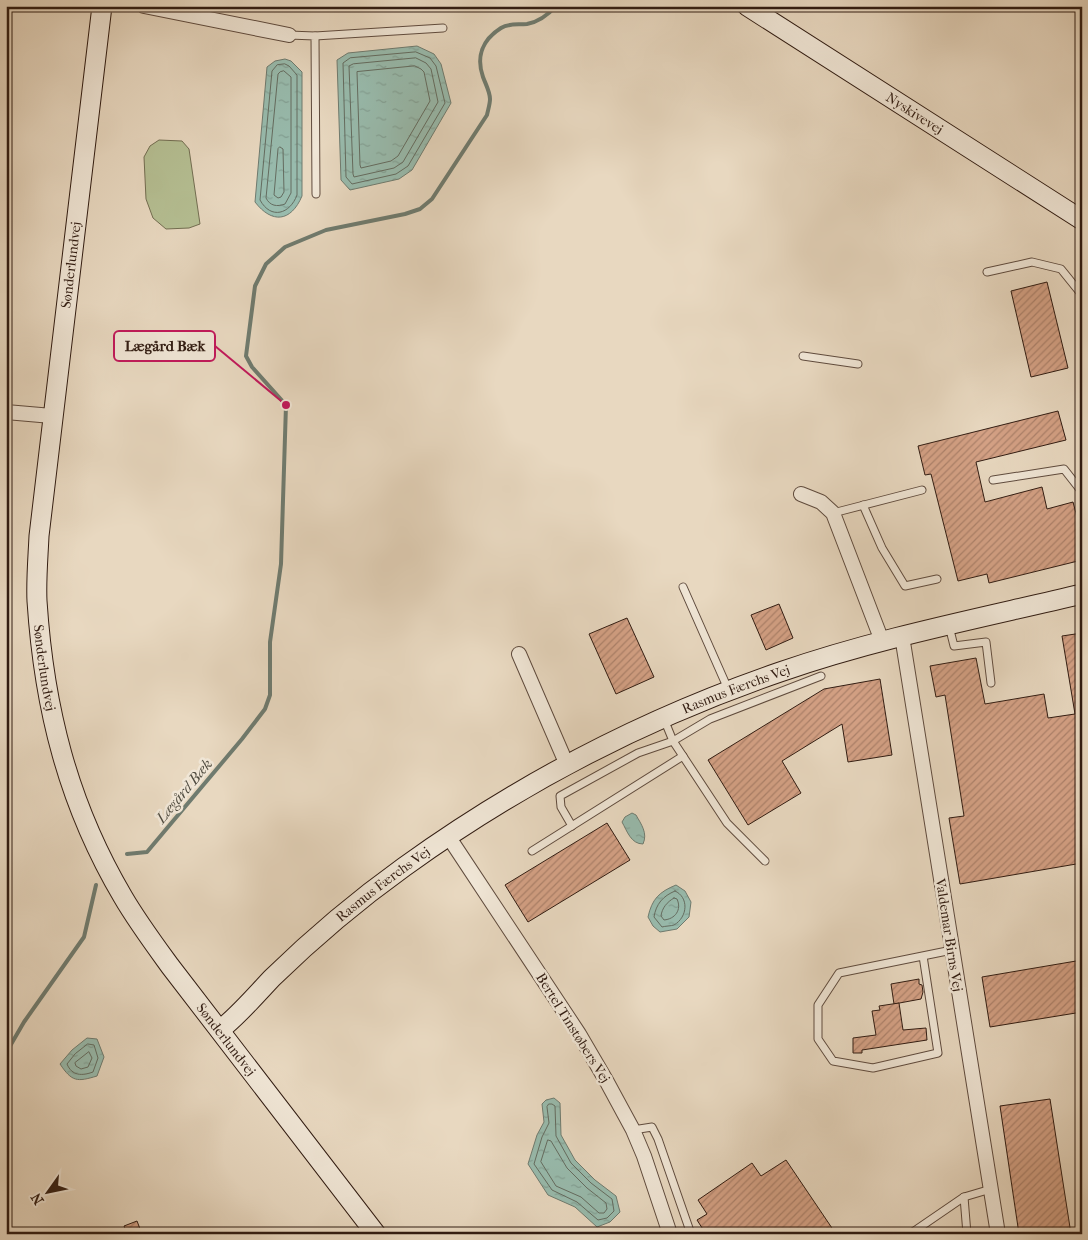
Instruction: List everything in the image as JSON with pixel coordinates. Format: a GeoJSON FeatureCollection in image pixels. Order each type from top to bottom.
{"type":"FeatureCollection","features":[{"type":"Feature","properties":{"kind":"street","name":"Sønderlundvej"},"geometry":{"type":"LineString","coordinates":[[102,6],[38,536],[37,599],[44,672],[56,737],[70,782],[90,833],[115,882],[153,943],[376,1234]]}},
{"type":"Feature","properties":{"kind":"street"},"geometry":{"type":"LineString","coordinates":[[144,6],[289,36]]}},
{"type":"Feature","properties":{"kind":"street","name":"Nyskivevej"},"geometry":{"type":"LineString","coordinates":[[747,6],[1082,220]]}},
{"type":"Feature","properties":{"kind":"street"},"geometry":{"type":"LineString","coordinates":[[6,412],[52,416]]}},
{"type":"Feature","properties":{"kind":"street"},"geometry":{"type":"LineString","coordinates":[[801,494],[821,502],[833,513],[882,641]]}},
{"type":"Feature","properties":{"kind":"street","name":"Rasmus Færchs Vej"},"geometry":{"type":"LineString","coordinates":[[220,1030],[272,978],[352,907],[448,836],[506,799],[627,734],[729,690],[789,669],[882,641],[1082,594]]}},
{"type":"Feature","properties":{"kind":"street","name":"Valdemar Birns Vej"},"geometry":{"type":"LineString","coordinates":[[902,636],[998,1234]]}},
{"type":"Feature","properties":{"kind":"street"},"geometry":{"type":"LineString","coordinates":[[519,654],[567,765]]}},
{"type":"Feature","properties":{"kind":"street","name":"Bertel Tinstøbers Vej"},"geometry":{"type":"LineString","coordinates":[[448,836],[579,1034],[607,1082],[633,1130],[656,1190],[670,1234]]}},
{"type":"Feature","properties":{"kind":"lane"},"geometry":{"type":"LineString","coordinates":[[289,36],[443,28]]}},
{"type":"Feature","properties":{"kind":"lane"},"geometry":{"type":"LineString","coordinates":[[315,36],[316,194]]}},
{"type":"Feature","properties":{"kind":"lane"},"geometry":{"type":"LineString","coordinates":[[987,272],[1032,262],[1061,269],[1082,295]]}},
{"type":"Feature","properties":{"kind":"lane"},"geometry":{"type":"LineString","coordinates":[[803,356],[858,364]]}},
{"type":"Feature","properties":{"kind":"lane"},"geometry":{"type":"LineString","coordinates":[[993,480],[1064,469],[1082,492]]}},
{"type":"Feature","properties":{"kind":"lane"},"geometry":{"type":"LineString","coordinates":[[833,513],[922,490]]}},
{"type":"Feature","properties":{"kind":"lane"},"geometry":{"type":"LineString","coordinates":[[863,505],[882,548],[905,586],[938,580]]}},
{"type":"Feature","properties":{"kind":"lane"},"geometry":{"type":"LineString","coordinates":[[684,587],[729,690]]}},
{"type":"Feature","properties":{"kind":"lane"},"geometry":{"type":"LineString","coordinates":[[949,625],[954,646],[986,642],[991,683]]}},
{"type":"Feature","properties":{"kind":"lane"},"geometry":{"type":"LineString","coordinates":[[572,826],[561,807],[560,796],[638,753],[673,741],[710,719],[821,676]]}},
{"type":"Feature","properties":{"kind":"lane"},"geometry":{"type":"LineString","coordinates":[[664,719],[673,741],[727,823],[765,862]]}},
{"type":"Feature","properties":{"kind":"lane"},"geometry":{"type":"LineString","coordinates":[[532,851],[683,756]]}},
{"type":"Feature","properties":{"kind":"lane"},"geometry":{"type":"LineString","coordinates":[[923,956],[938,1054],[873,1068],[833,1061],[818,1039],[818,1005],[839,973],[952,950]]}},
{"type":"Feature","properties":{"kind":"lane"},"geometry":{"type":"LineString","coordinates":[[633,1130],[652,1127],[658,1139],[691,1234]]}},
{"type":"Feature","properties":{"kind":"lane"},"geometry":{"type":"LineString","coordinates":[[910,1234],[964,1197],[991,1189]]}},
{"type":"Feature","properties":{"kind":"lane"},"geometry":{"type":"LineString","coordinates":[[964,1197],[967,1234]]}},
{"type":"Feature","properties":{"kind":"shaded area"},"geometry":{"type":"Polygon","coordinates":[[[159,140],[182,141],[189,149],[200,224],[189,228],[166,229],[153,218],[146,199],[144,157],[150,146],[159,140]]]}},
{"type":"Feature","properties":{"kind":"water"},"geometry":{"type":"Polygon","coordinates":[[[417,46],[434,54],[441,64],[451,103],[412,170],[399,179],[350,190],[341,180],[337,60],[348,53],[417,46]]]}},
{"type":"Feature","properties":{"kind":"water"},"geometry":{"type":"Polygon","coordinates":[[[285,59],[291,61],[302,72],[302,196],[298,205],[287,215],[274,217],[261,209],[255,202],[267,67],[275,61],[285,59]]]}},
{"type":"Feature","properties":{"kind":"water"},"geometry":{"type":"Polygon","coordinates":[[[632,813],[636,815],[643,829],[645,836],[643,844],[632,839],[622,822],[625,817],[632,813]]]}},
{"type":"Feature","properties":{"kind":"water"},"geometry":{"type":"Polygon","coordinates":[[[676,885],[685,891],[691,902],[689,917],[677,929],[660,932],[653,926],[648,917],[650,911],[657,897],[665,890],[676,885]]]}},
{"type":"Feature","properties":{"kind":"water"},"geometry":{"type":"Polygon","coordinates":[[[87,1038],[97,1039],[104,1057],[97,1076],[80,1080],[68,1074],[60,1064],[72,1050],[87,1038]]]}},
{"type":"Feature","properties":{"kind":"water"},"geometry":{"type":"Polygon","coordinates":[[[554,1098],[560,1103],[561,1135],[575,1160],[595,1180],[616,1196],[620,1212],[610,1222],[597,1227],[575,1207],[548,1195],[528,1164],[537,1135],[544,1122],[542,1104],[546,1100],[554,1098]]]}},
{"type":"Feature","properties":{"kind":"building"},"geometry":{"type":"Polygon","coordinates":[[[1047,282],[1068,368],[1031,377],[1011,291],[1047,282]]]}},
{"type":"Feature","properties":{"kind":"building"},"geometry":{"type":"Polygon","coordinates":[[[1058,411],[1066,440],[976,462],[985,502],[1042,487],[1047,509],[1073,502],[1082,536],[1082,560],[989,583],[987,574],[958,581],[931,474],[925,475],[918,446],[1058,411]]]}},
{"type":"Feature","properties":{"kind":"building"},"geometry":{"type":"Polygon","coordinates":[[[779,604],[793,638],[766,650],[751,615],[779,604]]]}},
{"type":"Feature","properties":{"kind":"building"},"geometry":{"type":"Polygon","coordinates":[[[627,618],[654,677],[616,694],[589,634],[627,618]]]}},
{"type":"Feature","properties":{"kind":"building"},"geometry":{"type":"Polygon","coordinates":[[[1082,633],[1082,863],[960,884],[949,818],[964,816],[945,695],[936,697],[930,666],[976,658],[985,704],[1044,694],[1048,718],[1075,714],[1062,636],[1082,633]]]}},
{"type":"Feature","properties":{"kind":"building"},"geometry":{"type":"Polygon","coordinates":[[[880,679],[892,755],[848,762],[842,724],[782,761],[801,793],[748,825],[708,760],[824,689],[880,679]]]}},
{"type":"Feature","properties":{"kind":"building"},"geometry":{"type":"Polygon","coordinates":[[[607,823],[630,860],[528,922],[505,885],[607,823]]]}},
{"type":"Feature","properties":{"kind":"building"},"geometry":{"type":"Polygon","coordinates":[[[1082,960],[1082,1012],[990,1027],[982,977],[1082,960]]]}},
{"type":"Feature","properties":{"kind":"building"},"geometry":{"type":"Polygon","coordinates":[[[919,979],[923,992],[921,999],[894,1004],[891,984],[919,979]]]}},
{"type":"Feature","properties":{"kind":"building"},"geometry":{"type":"Polygon","coordinates":[[[899,1003],[903,1030],[926,1028],[927,1040],[862,1050],[862,1053],[853,1053],[853,1038],[876,1035],[872,1011],[880,1010],[879,1006],[899,1003]]]}},
{"type":"Feature","properties":{"kind":"building"},"geometry":{"type":"Polygon","coordinates":[[[1050,1099],[1071,1234],[1019,1234],[1000,1106],[1050,1099]]]}},
{"type":"Feature","properties":{"kind":"building"},"geometry":{"type":"Polygon","coordinates":[[[786,1160],[836,1234],[706,1234],[697,1220],[707,1214],[698,1200],[752,1163],[761,1176],[786,1160]]]}},
{"type":"Feature","properties":{"kind":"building"},"geometry":{"type":"Polygon","coordinates":[[[137,1221],[142,1234],[127,1234],[124,1226],[137,1221]]]}},
{"type":"Feature","properties":{"kind":"waterway","name":"Lægård Bæk"},"geometry":{"type":"LineString","coordinates":[[127,854],[147,852],[242,739],[265,709],[270,695],[270,642],[281,564],[286,405],[252,367],[246,356],[255,286],[266,264],[285,247],[326,230],[405,214],[420,209],[432,199],[487,115],[490,96],[480,63],[482,49],[485,44],[494,33],[504,26],[535,22],[556,6]]}},
{"type":"Feature","properties":{"kind":"waterway","name":"Lægård Bæk"},"geometry":{"type":"LineString","coordinates":[[6,1053],[24,1022],[84,937],[96,885]]}},
{"type":"Feature","properties":{"kind":"place","name":"Lægård Bæk"},"geometry":{"type":"Point","coordinates":[286,405]}}]}
